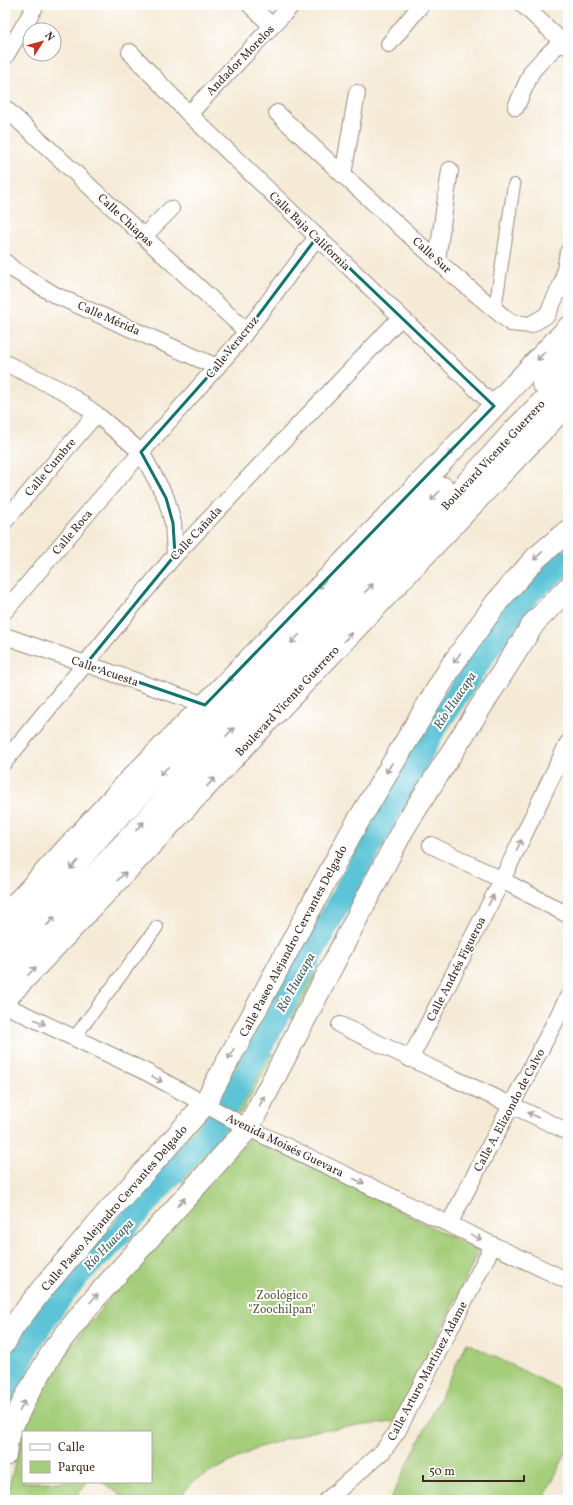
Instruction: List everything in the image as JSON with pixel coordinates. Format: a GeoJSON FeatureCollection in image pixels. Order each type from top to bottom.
{"type":"FeatureCollection","features":[{"type":"Feature","properties":{"kind":"main road"},"geometry":{"type":"LineString","coordinates":[[5,916],[133,777],[205,705],[568,328]]}},
{"type":"Feature","properties":{"kind":"main road","name":"Boulevard Vicente Guerrero"},"geometry":{"type":"LineString","coordinates":[[5,943],[108,827],[410,522],[568,356]]}},
{"type":"Feature","properties":{"kind":"main road","name":"Boulevard Vicente Guerrero"},"geometry":{"type":"LineString","coordinates":[[5,970],[168,797],[420,535],[515,430],[568,376]]}},
{"type":"Feature","properties":{"kind":"main road"},"geometry":{"type":"LineString","coordinates":[[515,430],[568,389]]}},
{"type":"Feature","properties":{"kind":"main road","name":"Boulevard Vicente Guerrero"},"geometry":{"type":"LineString","coordinates":[[5,999],[568,403]]}},
{"type":"Feature","properties":{"kind":"main road","name":"Calle Paseo Alejandro Cervantes Delgado"},"geometry":{"type":"LineString","coordinates":[[5,1342],[13,1328],[48,1282],[106,1214],[204,1105],[351,833],[452,665],[497,602],[536,558],[568,531]]}},
{"type":"Feature","properties":{"kind":"main road"},"geometry":{"type":"LineString","coordinates":[[5,1455],[8,1434],[27,1395],[54,1349],[88,1306],[247,1127],[311,1008],[403,829],[534,623],[565,595]]}},
{"type":"Feature","properties":{"kind":"main road"},"geometry":{"type":"LineString","coordinates":[[108,827],[133,777]]}},
{"type":"Feature","properties":{"kind":"street"},"geometry":{"type":"LineString","coordinates":[[5,57],[36,5]]}},
{"type":"Feature","properties":{"kind":"street"},"geometry":{"type":"LineString","coordinates":[[250,5],[272,26]]}},
{"type":"Feature","properties":{"kind":"street","name":"Andador Morelos"},"geometry":{"type":"LineString","coordinates":[[189,114],[292,5]]}},
{"type":"Feature","properties":{"kind":"street"},"geometry":{"type":"LineString","coordinates":[[389,44],[421,5]]}},
{"type":"Feature","properties":{"kind":"street"},"geometry":{"type":"LineString","coordinates":[[516,108],[532,71],[543,59],[565,44],[532,8]]}},
{"type":"Feature","properties":{"kind":"street","name":"Calle Baja California"},"geometry":{"type":"LineString","coordinates":[[130,52],[189,114],[494,406]]}},
{"type":"Feature","properties":{"kind":"street"},"geometry":{"type":"LineString","coordinates":[[343,175],[357,93]]}},
{"type":"Feature","properties":{"kind":"street","name":"Calle Chiapas"},"geometry":{"type":"LineString","coordinates":[[5,108],[246,331]]}},
{"type":"Feature","properties":{"kind":"street","name":"Calle Sur"},"geometry":{"type":"LineString","coordinates":[[278,113],[343,175],[437,260],[511,323],[530,325],[547,315],[563,281],[568,252]]}},
{"type":"Feature","properties":{"kind":"street"},"geometry":{"type":"LineString","coordinates":[[437,260],[450,170]]}},
{"type":"Feature","properties":{"kind":"street"},"geometry":{"type":"LineString","coordinates":[[495,309],[514,185]]}},
{"type":"Feature","properties":{"kind":"street"},"geometry":{"type":"LineString","coordinates":[[144,236],[171,209]]}},
{"type":"Feature","properties":{"kind":"street","name":"Calle Veracruz"},"geometry":{"type":"LineString","coordinates":[[141,452],[217,367],[317,237]]}},
{"type":"Feature","properties":{"kind":"street","name":"Calle Mérida"},"geometry":{"type":"LineString","coordinates":[[5,262],[14,270],[55,295],[217,367]]}},
{"type":"Feature","properties":{"kind":"street","name":"Calle Cañada"},"geometry":{"type":"LineString","coordinates":[[5,761],[175,555],[401,317]]}},
{"type":"Feature","properties":{"kind":"street"},"geometry":{"type":"LineString","coordinates":[[5,363],[67,393],[96,414],[141,452],[166,498],[173,523],[175,555]]}},
{"type":"Feature","properties":{"kind":"street","name":"Calle Cumbre"},"geometry":{"type":"LineString","coordinates":[[5,521],[96,414]]}},
{"type":"Feature","properties":{"kind":"street","name":"Calle Roca"},"geometry":{"type":"LineString","coordinates":[[5,611],[141,452]]}},
{"type":"Feature","properties":{"kind":"street","name":"Calle Acuesta"},"geometry":{"type":"LineString","coordinates":[[5,636],[205,705]]}},
{"type":"Feature","properties":{"kind":"street","name":"Calle Andrés Figueroa"},"geometry":{"type":"LineString","coordinates":[[410,1059],[502,880],[568,743]]}},
{"type":"Feature","properties":{"kind":"street"},"geometry":{"type":"LineString","coordinates":[[431,844],[568,915]]}},
{"type":"Feature","properties":{"kind":"street"},"geometry":{"type":"LineString","coordinates":[[74,1038],[157,927]]}},
{"type":"Feature","properties":{"kind":"street","name":"Calle A. Elizondo de Calvo"},"geometry":{"type":"LineString","coordinates":[[450,1224],[568,996]]}},
{"type":"Feature","properties":{"kind":"street","name":"Avenida Moisés Guevara"},"geometry":{"type":"LineString","coordinates":[[5,1005],[148,1074],[247,1127],[568,1280]]}},
{"type":"Feature","properties":{"kind":"street"},"geometry":{"type":"LineString","coordinates":[[340,1025],[568,1132]]}},
{"type":"Feature","properties":{"kind":"street","name":"Calle Arturo Martínez Adame"},"geometry":{"type":"LineString","coordinates":[[327,1500],[383,1451],[398,1430],[493,1245]]}},
{"type":"Feature","properties":{"kind":"highlighted area"},"geometry":{"type":"Polygon","coordinates":[[[317,237],[494,406],[205,705],[86,664],[175,555],[173,523],[166,498],[141,452],[236,345],[317,237]]]}},
{"type":"Feature","properties":{"kind":"green space"},"geometry":{"type":"Polygon","coordinates":[[[290,962],[316,975],[293,1019],[267,1006],[290,962]]]}},
{"type":"Feature","properties":{"kind":"green space"},"geometry":{"type":"Polygon","coordinates":[[[246,1041],[273,1055],[240,1114],[214,1100],[246,1041]]]}},
{"type":"Feature","properties":{"kind":"green space"},"geometry":{"type":"Polygon","coordinates":[[[202,1113],[234,1129],[186,1185],[161,1162],[202,1113]]]}},
{"type":"Feature","properties":{"kind":"green space","name":"Zoológico \"Zoochilpan\""},"geometry":{"type":"Polygon","coordinates":[[[251,1136],[479,1251],[426,1361],[393,1422],[311,1431],[257,1448],[194,1481],[177,1500],[127,1500],[103,1483],[152,1483],[152,1431],[23,1431],[51,1371],[128,1276],[251,1136]]]}},
{"type":"Feature","properties":{"kind":"green space"},"geometry":{"type":"Polygon","coordinates":[[[467,1343],[568,1393],[568,1449],[543,1500],[390,1500],[467,1343]]]}},
{"type":"Feature","properties":{"kind":"green space","name":"Zoológico \"Zoochilpan\""},"geometry":{"type":"Polygon","coordinates":[[[22,1434],[22,1483],[86,1483],[74,1500],[24,1500],[8,1491],[22,1434]]]}},
{"type":"Feature","properties":{"kind":"waterway","name":"Río Huacapa"},"geometry":{"type":"LineString","coordinates":[[5,1393],[29,1343],[51,1310],[79,1274],[112,1243],[213,1127],[239,1086],[434,729],[506,622],[530,592],[568,560]]}}]}
